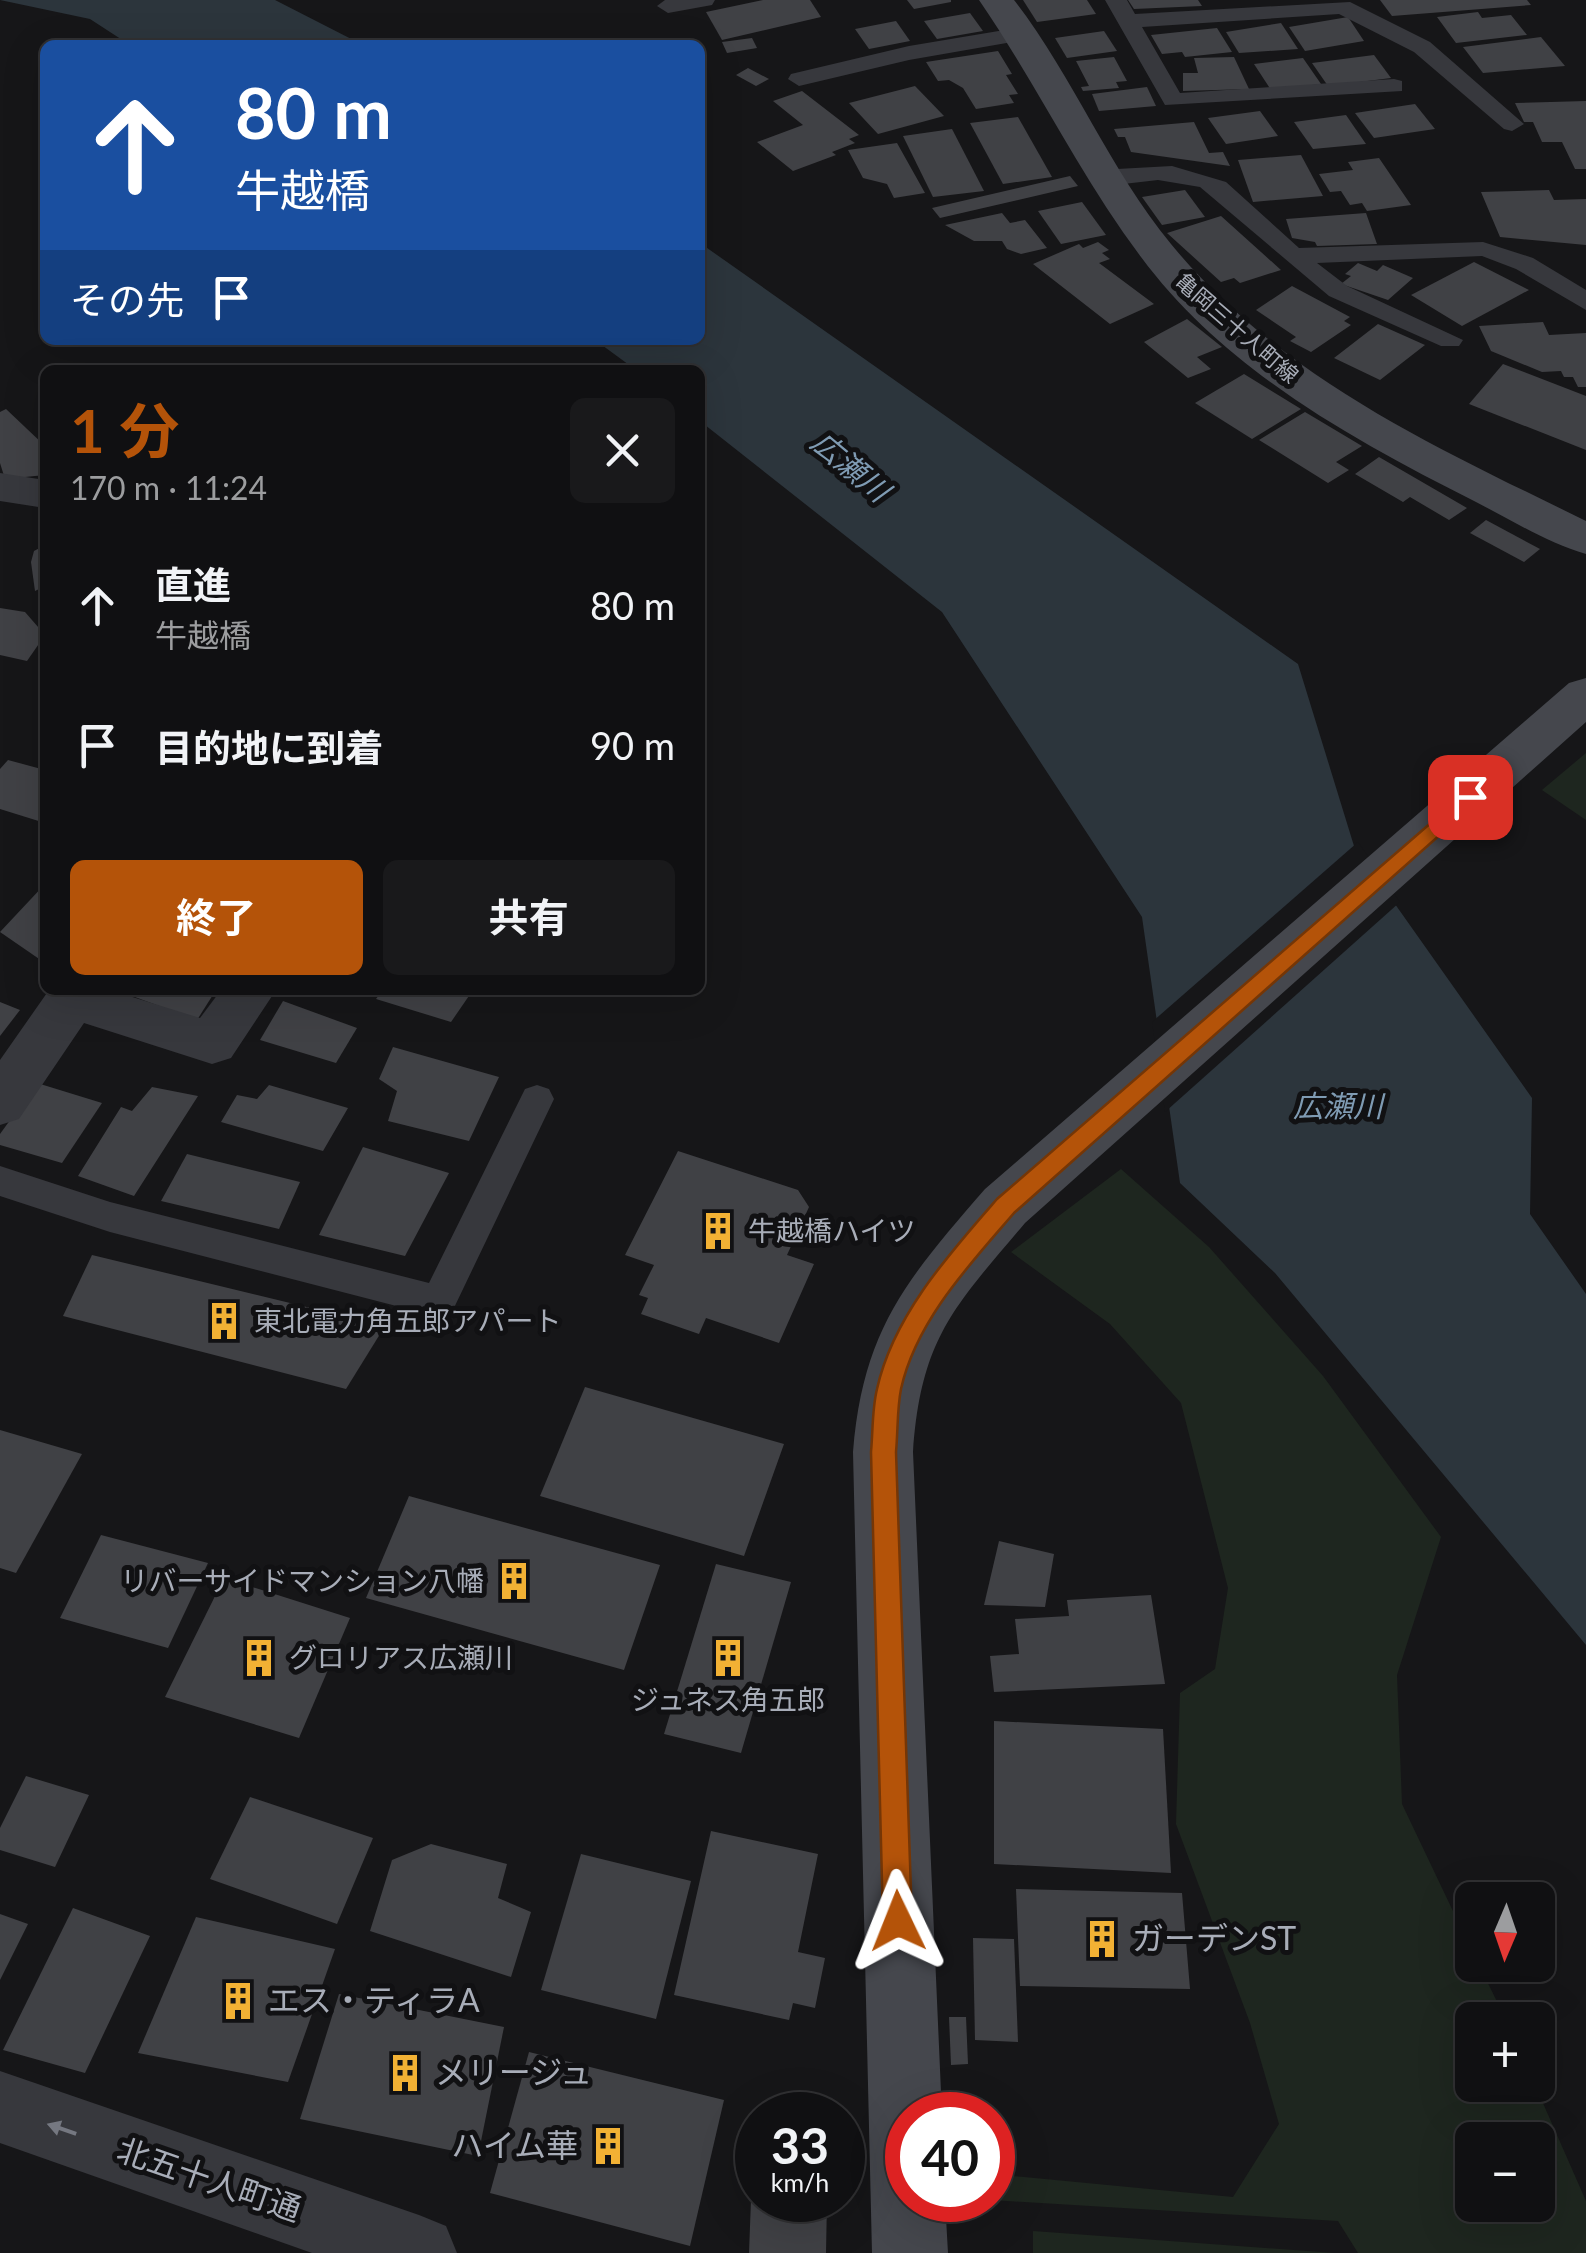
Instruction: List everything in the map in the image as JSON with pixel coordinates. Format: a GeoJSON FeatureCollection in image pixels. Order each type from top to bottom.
{"type":"FeatureCollection","features":[{"type":"Feature","properties":{"kind":"street","name":"亀岡三十人町線"},"geometry":{"type":"LineString","coordinates":[[996,0],[1022,34],[1106,179],[1178,278],[1278,368],[1373,434],[1586,539]]}},
{"type":"Feature","properties":{"kind":"street"},"geometry":{"type":"LineString","coordinates":[[0,487],[40,493]]}},
{"type":"Feature","properties":{"kind":"street"},"geometry":{"type":"LineString","coordinates":[[904,2092],[883,1452],[889,1388],[910,1336],[949,1271],[1005,1206],[1586,694]]}},
{"type":"Feature","properties":{"kind":"street"},"geometry":{"type":"LineString","coordinates":[[0,1104],[72,1000],[212,1043],[246,995]]}},
{"type":"Feature","properties":{"kind":"street","name":"北五十人町通"},"geometry":{"type":"LineString","coordinates":[[0,2107],[419,2253]]}},
{"type":"Feature","properties":{"kind":"street"},"geometry":{"type":"LineString","coordinates":[[909,2222],[910,2253]]}},
{"type":"Feature","properties":{"kind":"lane"},"geometry":{"type":"LineString","coordinates":[[668,6],[704,0]]}},
{"type":"Feature","properties":{"kind":"lane"},"geometry":{"type":"LineString","coordinates":[[1116,0],[1174,100],[1394,86]]}},
{"type":"Feature","properties":{"kind":"lane"},"geometry":{"type":"LineString","coordinates":[[1130,20],[1342,8],[1422,48],[1512,124]]}},
{"type":"Feature","properties":{"kind":"lane"},"geometry":{"type":"LineString","coordinates":[[799,79],[909,53],[1022,34]]}},
{"type":"Feature","properties":{"kind":"lane"},"geometry":{"type":"LineString","coordinates":[[1106,179],[1123,174],[1170,175],[1210,182],[1338,291],[1450,340]]}},
{"type":"Feature","properties":{"kind":"lane"},"geometry":{"type":"LineString","coordinates":[[1293,256],[1450,247],[1483,249],[1512,256],[1546,273],[1586,302]]}},
{"type":"Feature","properties":{"kind":"lane"},"geometry":{"type":"LineString","coordinates":[[0,1181],[110,1217],[438,1301],[537,1099]]}},
{"type":"Feature","properties":{"kind":"shaded area"},"geometry":{"type":"Polygon","coordinates":[[[1586,753],[1586,820],[1542,790],[1586,753]]]}},
{"type":"Feature","properties":{"kind":"shaded area"},"geometry":{"type":"Polygon","coordinates":[[[1121,1169],[1209,1247],[1323,1376],[1441,1537],[1397,1675],[1402,1804],[1455,1915],[1455,1982],[1487,1982],[1497,2002],[1455,2002],[1455,2102],[1542,2102],[1551,2122],[1455,2122],[1455,2222],[1555,2222],[1555,2130],[1586,2201],[1586,2253],[1358,2253],[1338,2221],[1015,2201],[1015,2176],[1233,2197],[1279,2124],[1250,2023],[1176,1824],[1180,1693],[1215,1669],[1228,1588],[1181,1403],[1110,1324],[1011,1252],[1121,1169]]]}},
{"type":"Feature","properties":{"kind":"shaded area"},"geometry":{"type":"Polygon","coordinates":[[[1033,2231],[1335,2253],[1033,2253],[1033,2231]]]}},
{"type":"Feature","properties":{"kind":"water"},"geometry":{"type":"Polygon","coordinates":[[[0,0],[275,0],[353,40],[122,40],[90,19],[0,0]]]}},
{"type":"Feature","properties":{"kind":"water","name":"広瀬川"},"geometry":{"type":"Polygon","coordinates":[[[705,247],[1298,664],[1354,846],[1532,1098],[1530,1214],[1586,1294],[1586,1645],[1275,1273],[1180,1183],[1142,917],[942,612],[705,425],[705,365],[629,365],[602,345],[705,345],[705,247]]]}},
{"type":"Feature","properties":{"kind":"pier"},"geometry":{"type":"Polygon","coordinates":[[[1358,842],[1400,902],[1165,1112],[1152,1022],[1358,842]]]}},
{"type":"Feature","properties":{"kind":"building"},"geometry":{"type":"Polygon","coordinates":[[[763,0],[810,0],[821,17],[722,40],[706,12],[763,0]]]}},
{"type":"Feature","properties":{"kind":"building"},"geometry":{"type":"Polygon","coordinates":[[[907,0],[951,0],[951,2],[914,9],[907,0]]]}},
{"type":"Feature","properties":{"kind":"building"},"geometry":{"type":"Polygon","coordinates":[[[1023,0],[1087,0],[1096,14],[1037,22],[1023,0]]]}},
{"type":"Feature","properties":{"kind":"building"},"geometry":{"type":"Polygon","coordinates":[[[1128,0],[1198,0],[1202,6],[1134,9],[1128,0]]]}},
{"type":"Feature","properties":{"kind":"building"},"geometry":{"type":"Polygon","coordinates":[[[1380,0],[1527,0],[1531,5],[1392,16],[1380,0]]]}},
{"type":"Feature","properties":{"kind":"building"},"geometry":{"type":"Polygon","coordinates":[[[1478,12],[1482,18],[1511,15],[1527,35],[1456,43],[1437,17],[1478,12]]]}},
{"type":"Feature","properties":{"kind":"building"},"geometry":{"type":"Polygon","coordinates":[[[970,13],[983,31],[937,39],[924,21],[970,13]]]}},
{"type":"Feature","properties":{"kind":"building"},"geometry":{"type":"Polygon","coordinates":[[[1348,17],[1364,41],[1305,51],[1289,27],[1348,17]]]}},
{"type":"Feature","properties":{"kind":"building"},"geometry":{"type":"Polygon","coordinates":[[[896,21],[910,41],[869,49],[855,29],[896,21]]]}},
{"type":"Feature","properties":{"kind":"building"},"geometry":{"type":"Polygon","coordinates":[[[1281,23],[1298,49],[1239,53],[1226,32],[1281,23]]]}},
{"type":"Feature","properties":{"kind":"building"},"geometry":{"type":"Polygon","coordinates":[[[1217,28],[1232,52],[1185,57],[1182,52],[1162,54],[1151,35],[1217,28]]]}},
{"type":"Feature","properties":{"kind":"building"},"geometry":{"type":"Polygon","coordinates":[[[1104,31],[1117,51],[1067,58],[1055,38],[1104,31]]]}},
{"type":"Feature","properties":{"kind":"building"},"geometry":{"type":"Polygon","coordinates":[[[1541,37],[1565,66],[1483,73],[1463,47],[1541,37]]]}},
{"type":"Feature","properties":{"kind":"building"},"geometry":{"type":"Polygon","coordinates":[[[752,38],[757,48],[727,53],[722,42],[752,38]]]}},
{"type":"Feature","properties":{"kind":"building"},"geometry":{"type":"Polygon","coordinates":[[[998,51],[1012,74],[1006,75],[1018,94],[1009,95],[1014,103],[976,109],[963,88],[949,80],[938,81],[926,62],[998,51]]]}},
{"type":"Feature","properties":{"kind":"building"},"geometry":{"type":"Polygon","coordinates":[[[1374,55],[1391,78],[1328,86],[1312,63],[1374,55]]]}},
{"type":"Feature","properties":{"kind":"building"},"geometry":{"type":"Polygon","coordinates":[[[1114,57],[1127,81],[1116,82],[1119,88],[1083,91],[1081,87],[1089,86],[1076,61],[1114,57]]]}},
{"type":"Feature","properties":{"kind":"building"},"geometry":{"type":"Polygon","coordinates":[[[1234,57],[1249,89],[1183,91],[1183,73],[1198,73],[1194,58],[1234,57]]]}},
{"type":"Feature","properties":{"kind":"building"},"geometry":{"type":"Polygon","coordinates":[[[1303,58],[1321,84],[1271,90],[1254,64],[1303,58]]]}},
{"type":"Feature","properties":{"kind":"building"},"geometry":{"type":"Polygon","coordinates":[[[748,68],[769,79],[756,86],[736,75],[748,68]]]}},
{"type":"Feature","properties":{"kind":"building"},"geometry":{"type":"Polygon","coordinates":[[[915,86],[944,116],[878,134],[849,103],[915,86]]]}},
{"type":"Feature","properties":{"kind":"building"},"geometry":{"type":"Polygon","coordinates":[[[1147,87],[1156,106],[1099,111],[1092,94],[1147,87]]]}},
{"type":"Feature","properties":{"kind":"building"},"geometry":{"type":"Polygon","coordinates":[[[802,91],[859,135],[849,139],[855,143],[832,152],[836,155],[793,171],[757,142],[803,125],[773,101],[802,91]]]}},
{"type":"Feature","properties":{"kind":"building"},"geometry":{"type":"Polygon","coordinates":[[[1586,101],[1586,169],[1575,169],[1562,142],[1542,142],[1533,122],[1524,122],[1515,103],[1586,101]]]}},
{"type":"Feature","properties":{"kind":"building"},"geometry":{"type":"Polygon","coordinates":[[[1415,104],[1435,129],[1374,138],[1355,113],[1415,104]]]}},
{"type":"Feature","properties":{"kind":"building"},"geometry":{"type":"Polygon","coordinates":[[[1260,111],[1278,136],[1226,144],[1208,118],[1260,111]]]}},
{"type":"Feature","properties":{"kind":"building"},"geometry":{"type":"Polygon","coordinates":[[[1346,115],[1366,144],[1313,149],[1294,122],[1346,115]]]}},
{"type":"Feature","properties":{"kind":"building"},"geometry":{"type":"Polygon","coordinates":[[[1018,117],[1052,177],[1003,184],[970,123],[1018,117]]]}},
{"type":"Feature","properties":{"kind":"building"},"geometry":{"type":"Polygon","coordinates":[[[1194,122],[1209,153],[1223,152],[1230,166],[1131,152],[1125,137],[1118,137],[1114,129],[1194,122]]]}},
{"type":"Feature","properties":{"kind":"building"},"geometry":{"type":"Polygon","coordinates":[[[952,129],[984,191],[933,197],[903,136],[952,129]]]}},
{"type":"Feature","properties":{"kind":"building"},"geometry":{"type":"Polygon","coordinates":[[[897,143],[925,193],[894,198],[887,184],[863,178],[848,150],[897,143]]]}},
{"type":"Feature","properties":{"kind":"building"},"geometry":{"type":"Polygon","coordinates":[[[1301,155],[1323,196],[1253,202],[1238,160],[1301,155]]]}},
{"type":"Feature","properties":{"kind":"building"},"geometry":{"type":"Polygon","coordinates":[[[1379,158],[1411,205],[1367,211],[1362,203],[1350,205],[1341,191],[1330,192],[1319,174],[1353,170],[1348,162],[1379,158]]]}},
{"type":"Feature","properties":{"kind":"building"},"geometry":{"type":"Polygon","coordinates":[[[1070,176],[1078,186],[940,218],[932,208],[1070,176]]]}},
{"type":"Feature","properties":{"kind":"building"},"geometry":{"type":"Polygon","coordinates":[[[1185,190],[1205,217],[1162,225],[1142,197],[1185,190]]]}},
{"type":"Feature","properties":{"kind":"building"},"geometry":{"type":"Polygon","coordinates":[[[1549,190],[1554,200],[1586,199],[1586,245],[1500,237],[1481,192],[1549,190]]]}},
{"type":"Feature","properties":{"kind":"building"},"geometry":{"type":"Polygon","coordinates":[[[1082,202],[1106,235],[1061,244],[1038,211],[1082,202]]]}},
{"type":"Feature","properties":{"kind":"building"},"geometry":{"type":"Polygon","coordinates":[[[1002,213],[1010,223],[1025,220],[1047,248],[1021,254],[1007,249],[1002,241],[974,241],[945,225],[1002,213]]]}},
{"type":"Feature","properties":{"kind":"building"},"geometry":{"type":"Polygon","coordinates":[[[1366,213],[1377,244],[1317,246],[1315,242],[1292,238],[1286,219],[1366,213]]]}},
{"type":"Feature","properties":{"kind":"building"},"geometry":{"type":"Polygon","coordinates":[[[1221,216],[1281,270],[1240,283],[1234,278],[1221,282],[1167,233],[1221,216]]]}},
{"type":"Feature","properties":{"kind":"building"},"geometry":{"type":"Polygon","coordinates":[[[1098,242],[1109,250],[1102,253],[1110,259],[1099,263],[1154,304],[1110,324],[1033,264],[1079,244],[1083,248],[1098,242]]]}},
{"type":"Feature","properties":{"kind":"building"},"geometry":{"type":"Polygon","coordinates":[[[1474,262],[1529,290],[1462,326],[1411,295],[1474,262]]]}},
{"type":"Feature","properties":{"kind":"building"},"geometry":{"type":"Polygon","coordinates":[[[1358,263],[1377,271],[1383,265],[1413,278],[1388,300],[1341,284],[1351,276],[1345,274],[1358,263]]]}},
{"type":"Feature","properties":{"kind":"building"},"geometry":{"type":"Polygon","coordinates":[[[1292,286],[1350,317],[1344,321],[1351,325],[1311,352],[1290,341],[1296,337],[1256,310],[1292,286]]]}},
{"type":"Feature","properties":{"kind":"building"},"geometry":{"type":"Polygon","coordinates":[[[1187,319],[1222,347],[1197,357],[1211,369],[1188,378],[1144,342],[1187,319]]]}},
{"type":"Feature","properties":{"kind":"building"},"geometry":{"type":"Polygon","coordinates":[[[1543,322],[1549,335],[1586,333],[1586,387],[1578,387],[1573,377],[1564,377],[1561,371],[1542,372],[1491,351],[1479,326],[1543,322]]]}},
{"type":"Feature","properties":{"kind":"building"},"geometry":{"type":"Polygon","coordinates":[[[1378,324],[1425,345],[1380,380],[1334,358],[1378,324]]]}},
{"type":"Feature","properties":{"kind":"building"},"geometry":{"type":"Polygon","coordinates":[[[1503,364],[1586,396],[1586,450],[1469,404],[1503,364]]]}},
{"type":"Feature","properties":{"kind":"building"},"geometry":{"type":"Polygon","coordinates":[[[1244,374],[1301,409],[1252,439],[1195,403],[1244,374]]]}},
{"type":"Feature","properties":{"kind":"building"},"geometry":{"type":"Polygon","coordinates":[[[6,409],[40,441],[40,476],[5,479],[0,463],[0,412],[6,409]]]}},
{"type":"Feature","properties":{"kind":"building"},"geometry":{"type":"Polygon","coordinates":[[[1305,412],[1362,446],[1336,462],[1349,470],[1328,483],[1259,440],[1305,412]]]}},
{"type":"Feature","properties":{"kind":"building"},"geometry":{"type":"Polygon","coordinates":[[[1379,457],[1467,508],[1449,520],[1410,497],[1403,502],[1355,474],[1379,457]]]}},
{"type":"Feature","properties":{"kind":"building"},"geometry":{"type":"Polygon","coordinates":[[[1486,520],[1540,549],[1524,562],[1470,533],[1486,520]]]}},
{"type":"Feature","properties":{"kind":"building"},"geometry":{"type":"Polygon","coordinates":[[[40,548],[40,588],[35,591],[31,562],[34,551],[40,548]]]}},
{"type":"Feature","properties":{"kind":"building"},"geometry":{"type":"Polygon","coordinates":[[[0,608],[25,612],[40,629],[40,642],[27,661],[0,655],[0,608]]]}},
{"type":"Feature","properties":{"kind":"building"},"geometry":{"type":"Polygon","coordinates":[[[8,760],[40,769],[40,821],[0,809],[0,769],[8,760]]]}},
{"type":"Feature","properties":{"kind":"building"},"geometry":{"type":"Polygon","coordinates":[[[40,889],[40,960],[0,932],[40,889]]]}},
{"type":"Feature","properties":{"kind":"building"},"geometry":{"type":"Polygon","coordinates":[[[130,995],[213,995],[197,1020],[130,995]]]}},
{"type":"Feature","properties":{"kind":"building"},"geometry":{"type":"Polygon","coordinates":[[[379,995],[470,995],[451,1022],[376,999],[379,995]]]}},
{"type":"Feature","properties":{"kind":"building"},"geometry":{"type":"Polygon","coordinates":[[[283,1001],[357,1028],[336,1063],[260,1040],[283,1001]]]}},
{"type":"Feature","properties":{"kind":"building"},"geometry":{"type":"Polygon","coordinates":[[[0,1002],[20,1010],[0,1036],[0,1002]]]}},
{"type":"Feature","properties":{"kind":"building"},"geometry":{"type":"Polygon","coordinates":[[[393,1047],[499,1077],[469,1141],[388,1121],[397,1091],[379,1079],[393,1047]]]}},
{"type":"Feature","properties":{"kind":"building"},"geometry":{"type":"Polygon","coordinates":[[[37,1083],[102,1103],[62,1163],[0,1145],[0,1134],[37,1083]]]}},
{"type":"Feature","properties":{"kind":"building"},"geometry":{"type":"Polygon","coordinates":[[[269,1085],[348,1108],[323,1151],[221,1122],[237,1095],[257,1099],[269,1085]]]}},
{"type":"Feature","properties":{"kind":"building"},"geometry":{"type":"Polygon","coordinates":[[[152,1087],[198,1096],[134,1196],[78,1176],[121,1107],[132,1111],[152,1087]]]}},
{"type":"Feature","properties":{"kind":"building"},"geometry":{"type":"Polygon","coordinates":[[[363,1147],[449,1173],[405,1256],[319,1235],[363,1147]]]}},
{"type":"Feature","properties":{"kind":"building","name":"牛越橋ハイツ"},"geometry":{"type":"Polygon","coordinates":[[[678,1151],[798,1190],[809,1207],[787,1255],[814,1264],[779,1343],[706,1318],[699,1334],[641,1314],[648,1298],[639,1295],[654,1265],[625,1255],[678,1151]]]}},
{"type":"Feature","properties":{"kind":"building"},"geometry":{"type":"Polygon","coordinates":[[[187,1154],[300,1182],[279,1229],[161,1201],[187,1154]]]}},
{"type":"Feature","properties":{"kind":"building","name":"東北電力角五郎アパート"},"geometry":{"type":"Polygon","coordinates":[[[92,1255],[385,1326],[346,1389],[63,1316],[92,1255]]]}},
{"type":"Feature","properties":{"kind":"building"},"geometry":{"type":"Polygon","coordinates":[[[585,1387],[784,1444],[744,1556],[540,1496],[585,1387]]]}},
{"type":"Feature","properties":{"kind":"building"},"geometry":{"type":"Polygon","coordinates":[[[0,1430],[82,1454],[16,1573],[0,1568],[0,1430]]]}},
{"type":"Feature","properties":{"kind":"building","name":"リバーサイドマンション八幡"},"geometry":{"type":"Polygon","coordinates":[[[409,1496],[660,1565],[624,1670],[366,1598],[409,1496]]]}},
{"type":"Feature","properties":{"kind":"building"},"geometry":{"type":"Polygon","coordinates":[[[101,1535],[208,1563],[168,1648],[60,1618],[101,1535]]]}},
{"type":"Feature","properties":{"kind":"building"},"geometry":{"type":"Polygon","coordinates":[[[999,1541],[1054,1554],[1045,1607],[984,1605],[999,1541]]]}},
{"type":"Feature","properties":{"kind":"building","name":"ジュネス角五郎"},"geometry":{"type":"Polygon","coordinates":[[[716,1564],[791,1582],[741,1753],[664,1734],[716,1564]]]}},
{"type":"Feature","properties":{"kind":"building","name":"グロリアス広瀬川"},"geometry":{"type":"Polygon","coordinates":[[[224,1578],[350,1618],[299,1738],[165,1697],[224,1578]]]}},
{"type":"Feature","properties":{"kind":"building"},"geometry":{"type":"Polygon","coordinates":[[[1151,1595],[1165,1684],[994,1692],[990,1656],[1019,1654],[1015,1619],[1069,1616],[1067,1600],[1151,1595]]]}},
{"type":"Feature","properties":{"kind":"building"},"geometry":{"type":"Polygon","coordinates":[[[994,1721],[1163,1729],[1171,1873],[994,1864],[994,1721]]]}},
{"type":"Feature","properties":{"kind":"building"},"geometry":{"type":"Polygon","coordinates":[[[26,1776],[89,1795],[55,1867],[0,1850],[0,1828],[26,1776]]]}},
{"type":"Feature","properties":{"kind":"building"},"geometry":{"type":"Polygon","coordinates":[[[250,1797],[373,1838],[337,1924],[210,1879],[250,1797]]]}},
{"type":"Feature","properties":{"kind":"building"},"geometry":{"type":"Polygon","coordinates":[[[711,1831],[818,1854],[798,1952],[825,1958],[815,2008],[793,2003],[789,2020],[674,1995],[711,1831]]]}},
{"type":"Feature","properties":{"kind":"building"},"geometry":{"type":"Polygon","coordinates":[[[431,1844],[507,1864],[498,1898],[531,1912],[511,1977],[370,1931],[392,1860],[431,1844]]]}},
{"type":"Feature","properties":{"kind":"building"},"geometry":{"type":"Polygon","coordinates":[[[581,1854],[691,1881],[656,2019],[541,1990],[581,1854]]]}},
{"type":"Feature","properties":{"kind":"building","name":"ガーデンST"},"geometry":{"type":"Polygon","coordinates":[[[1016,1889],[1182,1893],[1190,1989],[1020,1986],[1016,1889]]]}},
{"type":"Feature","properties":{"kind":"building"},"geometry":{"type":"Polygon","coordinates":[[[73,1908],[150,1936],[85,2073],[3,2050],[73,1908]]]}},
{"type":"Feature","properties":{"kind":"building"},"geometry":{"type":"Polygon","coordinates":[[[0,1914],[28,1924],[0,1980],[0,1914]]]}},
{"type":"Feature","properties":{"kind":"building","name":"エス・ティラA"},"geometry":{"type":"Polygon","coordinates":[[[196,1917],[335,1949],[288,2082],[138,2053],[196,1917]]]}},
{"type":"Feature","properties":{"kind":"building"},"geometry":{"type":"Polygon","coordinates":[[[973,1938],[1014,1939],[1018,2042],[975,2040],[973,1938]]]}},
{"type":"Feature","properties":{"kind":"building","name":"メリージュ"},"geometry":{"type":"Polygon","coordinates":[[[339,1994],[504,2027],[478,2156],[300,2119],[339,1994]]]}},
{"type":"Feature","properties":{"kind":"building"},"geometry":{"type":"Polygon","coordinates":[[[949,2017],[966,2017],[968,2064],[951,2065],[949,2017]]]}},
{"type":"Feature","properties":{"kind":"building","name":"ハイム華"},"geometry":{"type":"Polygon","coordinates":[[[529,2052],[724,2100],[690,2246],[490,2193],[529,2052]]]}},
{"type":"Feature","properties":{"kind":"building"},"geometry":{"type":"Polygon","coordinates":[[[750,2222],[827,2222],[826,2253],[749,2253],[750,2222]]]}},
{"type":"Feature","properties":{"kind":"place","name":"牛越橋ハイツ"},"geometry":{"type":"Point","coordinates":[718,1231]}},
{"type":"Feature","properties":{"kind":"place","name":"東北電力角五郎アパート"},"geometry":{"type":"Point","coordinates":[224,1321]}},
{"type":"Feature","properties":{"kind":"place","name":"リバーサイドマンション八幡"},"geometry":{"type":"Point","coordinates":[514,1581]}},
{"type":"Feature","properties":{"kind":"place","name":"グロリアス広瀬川"},"geometry":{"type":"Point","coordinates":[259,1658]}},
{"type":"Feature","properties":{"kind":"place","name":"ジュネス角五郎"},"geometry":{"type":"Point","coordinates":[728,1658]}},
{"type":"Feature","properties":{"kind":"place","name":"ガーデンST"},"geometry":{"type":"Point","coordinates":[1102,1939]}},
{"type":"Feature","properties":{"kind":"place","name":"エス・ティラA"},"geometry":{"type":"Point","coordinates":[238,2001]}},
{"type":"Feature","properties":{"kind":"place","name":"メリージュ"},"geometry":{"type":"Point","coordinates":[405,2073]}},
{"type":"Feature","properties":{"kind":"place","name":"ハイム華"},"geometry":{"type":"Point","coordinates":[608,2146]}},
{"type":"Feature","properties":{"kind":"route"},"geometry":{"type":"LineString","coordinates":[[898,1921],[883,1452],[889,1388],[910,1336],[949,1271],[1005,1206],[1470,797]]}}]}
